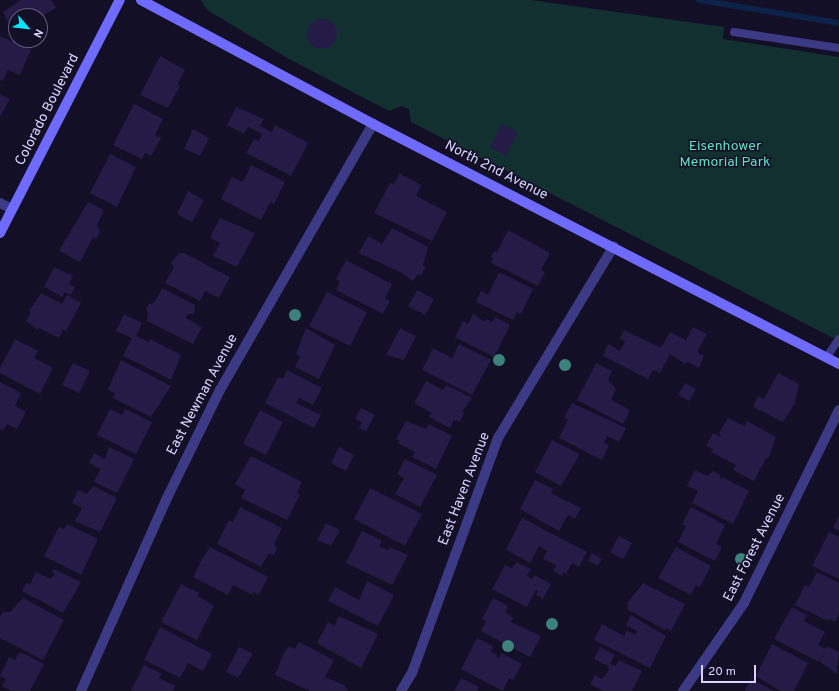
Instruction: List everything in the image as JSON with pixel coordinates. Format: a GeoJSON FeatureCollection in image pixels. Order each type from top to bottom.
{"type":"FeatureCollection","features":[{"type":"Feature","properties":{"kind":"street","name":"Colorado Boulevard"},"geometry":{"type":"LineString","coordinates":[[0,233],[120,0]]}},
{"type":"Feature","properties":{"kind":"street","name":"North 2nd Avenue"},"geometry":{"type":"LineString","coordinates":[[141,0],[373,124],[614,246],[839,364]]}},
{"type":"Feature","properties":{"kind":"street","name":"East Newman Avenue"},"geometry":{"type":"LineString","coordinates":[[81,691],[166,500],[220,390],[373,124]]}},
{"type":"Feature","properties":{"kind":"street"},"geometry":{"type":"LineString","coordinates":[[0,203],[12,209]]}},
{"type":"Feature","properties":{"kind":"street","name":"East Haven Avenue"},"geometry":{"type":"LineString","coordinates":[[401,691],[412,673],[498,438],[614,246]]}},
{"type":"Feature","properties":{"kind":"street","name":"East Forest Avenue"},"geometry":{"type":"LineString","coordinates":[[683,691],[744,603],[839,410]]}},
{"type":"Feature","properties":{"kind":"lane"},"geometry":{"type":"LineString","coordinates":[[734,32],[839,48]]}},
{"type":"Feature","properties":{"kind":"lane"},"geometry":{"type":"LineString","coordinates":[[826,358],[839,339]]}},
{"type":"Feature","properties":{"kind":"green space","name":"Eisenhower Memorial Park"},"geometry":{"type":"Polygon","coordinates":[[[201,0],[531,0],[724,27],[723,39],[839,57],[839,341],[411,122],[409,109],[402,106],[389,111],[289,59],[207,10],[201,0]]]}},
{"type":"Feature","properties":{"kind":"building"},"geometry":{"type":"Polygon","coordinates":[[[21,0],[51,0],[56,8],[48,12],[48,8],[9,8],[21,0]]]}},
{"type":"Feature","properties":{"kind":"building"},"geometry":{"type":"Polygon","coordinates":[[[8,9],[8,22],[3,12],[8,9]]]}},
{"type":"Feature","properties":{"kind":"building"},"geometry":{"type":"Polygon","coordinates":[[[322,19],[328,20],[336,28],[336,40],[328,48],[322,49],[316,48],[308,40],[307,34],[308,28],[316,20],[322,19]]]}},
{"type":"Feature","properties":{"kind":"building"},"geometry":{"type":"Polygon","coordinates":[[[0,36],[8,39],[8,48],[31,49],[20,75],[8,70],[3,81],[0,80],[0,36]]]}},
{"type":"Feature","properties":{"kind":"building"},"geometry":{"type":"Polygon","coordinates":[[[160,56],[185,70],[178,83],[180,86],[168,108],[140,95],[160,56]]]}},
{"type":"Feature","properties":{"kind":"building"},"geometry":{"type":"Polygon","coordinates":[[[0,94],[10,99],[0,117],[0,94]]]}},
{"type":"Feature","properties":{"kind":"building"},"geometry":{"type":"Polygon","coordinates":[[[134,104],[163,119],[155,135],[161,138],[151,156],[145,153],[142,159],[113,145],[134,104]]]}},
{"type":"Feature","properties":{"kind":"building"},"geometry":{"type":"Polygon","coordinates":[[[236,107],[264,119],[260,126],[272,132],[275,125],[308,143],[291,176],[246,153],[254,139],[259,141],[262,134],[248,127],[244,134],[227,125],[236,107]]]}},
{"type":"Feature","properties":{"kind":"building"},"geometry":{"type":"Polygon","coordinates":[[[502,124],[518,132],[506,156],[490,147],[502,124]]]}},
{"type":"Feature","properties":{"kind":"building"},"geometry":{"type":"Polygon","coordinates":[[[193,129],[209,138],[200,156],[184,149],[193,129]]]}},
{"type":"Feature","properties":{"kind":"building"},"geometry":{"type":"Polygon","coordinates":[[[110,154],[136,167],[117,207],[90,193],[110,154]]]}},
{"type":"Feature","properties":{"kind":"building"},"geometry":{"type":"Polygon","coordinates":[[[251,165],[285,182],[274,204],[270,202],[261,220],[221,199],[232,177],[243,182],[251,165]]]}},
{"type":"Feature","properties":{"kind":"building"},"geometry":{"type":"Polygon","coordinates":[[[399,173],[421,185],[416,196],[447,212],[432,241],[374,213],[390,183],[394,185],[399,173]]]}},
{"type":"Feature","properties":{"kind":"building"},"geometry":{"type":"Polygon","coordinates":[[[188,191],[204,200],[192,222],[177,214],[188,191]]]}},
{"type":"Feature","properties":{"kind":"building"},"geometry":{"type":"Polygon","coordinates":[[[88,202],[104,210],[97,225],[100,231],[96,239],[93,237],[80,262],[59,251],[88,202]]]}},
{"type":"Feature","properties":{"kind":"building"},"geometry":{"type":"Polygon","coordinates":[[[220,218],[255,233],[237,267],[213,256],[220,243],[210,238],[220,218]]]}},
{"type":"Feature","properties":{"kind":"building"},"geometry":{"type":"Polygon","coordinates":[[[392,228],[428,247],[423,265],[425,267],[421,276],[418,274],[413,281],[400,272],[359,253],[368,236],[382,244],[392,228]]]}},
{"type":"Feature","properties":{"kind":"building"},"geometry":{"type":"Polygon","coordinates":[[[508,230],[550,253],[541,270],[545,272],[538,286],[491,263],[493,259],[491,257],[494,251],[497,252],[508,230]]]}},
{"type":"Feature","properties":{"kind":"building"},"geometry":{"type":"Polygon","coordinates":[[[179,253],[184,253],[230,277],[219,298],[205,291],[200,301],[165,283],[174,267],[171,263],[179,253]]]}},
{"type":"Feature","properties":{"kind":"building"},"geometry":{"type":"Polygon","coordinates":[[[346,260],[392,284],[385,298],[390,301],[383,314],[336,290],[340,281],[336,279],[346,260]]]}},
{"type":"Feature","properties":{"kind":"building"},"geometry":{"type":"Polygon","coordinates":[[[54,267],[73,276],[69,284],[75,287],[71,295],[65,292],[62,297],[44,287],[54,267]]]}},
{"type":"Feature","properties":{"kind":"building"},"geometry":{"type":"Polygon","coordinates":[[[499,272],[533,289],[521,314],[517,312],[513,320],[476,302],[481,291],[488,295],[499,272]]]}},
{"type":"Feature","properties":{"kind":"building"},"geometry":{"type":"Polygon","coordinates":[[[162,288],[195,305],[194,314],[188,314],[186,318],[202,327],[193,344],[147,321],[148,313],[146,309],[149,304],[154,303],[162,288]]]}},
{"type":"Feature","properties":{"kind":"building"},"geometry":{"type":"Polygon","coordinates":[[[417,290],[434,299],[425,315],[408,306],[417,290]]]}},
{"type":"Feature","properties":{"kind":"building"},"geometry":{"type":"Polygon","coordinates":[[[327,292],[367,312],[350,346],[309,326],[327,292]]]}},
{"type":"Feature","properties":{"kind":"building"},"geometry":{"type":"Polygon","coordinates":[[[41,293],[62,304],[67,295],[81,303],[66,331],[63,329],[59,338],[39,328],[38,330],[26,321],[31,312],[29,311],[41,293]]]}},
{"type":"Feature","properties":{"kind":"building"},"geometry":{"type":"Polygon","coordinates":[[[124,314],[142,323],[136,336],[149,342],[150,339],[181,355],[171,380],[123,356],[132,338],[116,331],[124,314]]]}},
{"type":"Feature","properties":{"kind":"building"},"geometry":{"type":"Polygon","coordinates":[[[473,314],[485,322],[486,319],[492,322],[495,317],[510,325],[494,357],[455,337],[463,321],[468,324],[473,314]]]}},
{"type":"Feature","properties":{"kind":"building"},"geometry":{"type":"Polygon","coordinates":[[[693,327],[707,334],[697,352],[704,356],[699,368],[687,362],[685,364],[670,354],[660,373],[653,370],[648,379],[603,356],[608,344],[620,351],[625,341],[620,339],[624,330],[659,347],[662,346],[670,332],[686,340],[693,327]]]}},
{"type":"Feature","properties":{"kind":"building"},"geometry":{"type":"Polygon","coordinates":[[[306,328],[335,345],[319,379],[295,367],[300,357],[296,354],[306,328]]]}},
{"type":"Feature","properties":{"kind":"building"},"geometry":{"type":"Polygon","coordinates":[[[400,328],[416,336],[404,360],[386,355],[400,328]]]}},
{"type":"Feature","properties":{"kind":"building"},"geometry":{"type":"Polygon","coordinates":[[[15,339],[38,351],[34,358],[53,368],[40,394],[0,373],[0,368],[15,339]]]}},
{"type":"Feature","properties":{"kind":"building"},"geometry":{"type":"Polygon","coordinates":[[[459,344],[491,360],[472,395],[422,370],[433,348],[452,358],[459,344]]]}},
{"type":"Feature","properties":{"kind":"building"},"geometry":{"type":"Polygon","coordinates":[[[121,360],[171,386],[151,417],[113,398],[115,394],[108,389],[121,360]]]}},
{"type":"Feature","properties":{"kind":"building"},"geometry":{"type":"Polygon","coordinates":[[[73,363],[90,371],[79,393],[62,385],[73,363]]]}},
{"type":"Feature","properties":{"kind":"building"},"geometry":{"type":"Polygon","coordinates":[[[596,363],[612,371],[608,380],[616,389],[611,400],[630,410],[623,424],[577,400],[596,363]]]}},
{"type":"Feature","properties":{"kind":"building"},"geometry":{"type":"Polygon","coordinates":[[[287,370],[322,388],[313,405],[299,398],[296,403],[321,415],[314,428],[265,403],[278,377],[283,379],[287,370]]]}},
{"type":"Feature","properties":{"kind":"building"},"geometry":{"type":"Polygon","coordinates":[[[778,373],[799,384],[795,403],[783,422],[753,407],[758,396],[764,399],[778,373]]]}},
{"type":"Feature","properties":{"kind":"building"},"geometry":{"type":"Polygon","coordinates":[[[426,381],[443,390],[446,385],[472,398],[462,412],[464,413],[460,422],[454,420],[450,428],[429,417],[432,413],[414,403],[426,381]]]}},
{"type":"Feature","properties":{"kind":"building"},"geometry":{"type":"Polygon","coordinates":[[[0,382],[21,393],[15,406],[26,412],[17,429],[7,424],[3,430],[0,429],[0,382]]]}},
{"type":"Feature","properties":{"kind":"building"},"geometry":{"type":"Polygon","coordinates":[[[685,383],[696,389],[689,401],[678,395],[685,383]]]}},
{"type":"Feature","properties":{"kind":"building"},"geometry":{"type":"Polygon","coordinates":[[[572,403],[626,428],[619,442],[607,436],[604,443],[609,445],[602,460],[559,438],[568,420],[564,418],[572,403]]]}},
{"type":"Feature","properties":{"kind":"building"},"geometry":{"type":"Polygon","coordinates":[[[361,408],[375,415],[366,431],[359,428],[362,422],[355,419],[361,408]]]}},
{"type":"Feature","properties":{"kind":"building"},"geometry":{"type":"Polygon","coordinates":[[[110,409],[122,415],[125,409],[152,422],[136,454],[97,435],[110,409]]]}},
{"type":"Feature","properties":{"kind":"building"},"geometry":{"type":"Polygon","coordinates":[[[260,410],[283,422],[266,455],[243,444],[260,410]]]}},
{"type":"Feature","properties":{"kind":"building"},"geometry":{"type":"Polygon","coordinates":[[[728,418],[745,426],[747,421],[776,437],[768,459],[766,458],[754,481],[733,470],[736,465],[711,452],[713,449],[706,446],[713,433],[721,437],[719,433],[728,418]]]}},
{"type":"Feature","properties":{"kind":"building"},"geometry":{"type":"Polygon","coordinates":[[[406,421],[426,429],[429,424],[452,436],[436,469],[412,457],[415,452],[398,443],[399,441],[396,439],[406,421]]]}},
{"type":"Feature","properties":{"kind":"building"},"geometry":{"type":"Polygon","coordinates":[[[552,440],[580,454],[561,486],[535,472],[552,440]]]}},
{"type":"Feature","properties":{"kind":"building"},"geometry":{"type":"Polygon","coordinates":[[[109,447],[134,459],[117,493],[94,482],[100,469],[89,463],[94,453],[105,459],[109,447]]]}},
{"type":"Feature","properties":{"kind":"building"},"geometry":{"type":"Polygon","coordinates":[[[339,447],[354,455],[346,471],[331,463],[339,447]]]}},
{"type":"Feature","properties":{"kind":"building"},"geometry":{"type":"Polygon","coordinates":[[[251,456],[302,482],[297,493],[300,494],[287,520],[241,498],[245,490],[235,484],[251,456]]]}},
{"type":"Feature","properties":{"kind":"building"},"geometry":{"type":"Polygon","coordinates":[[[405,459],[437,475],[420,507],[395,494],[404,478],[397,474],[405,459]]]}},
{"type":"Feature","properties":{"kind":"building"},"geometry":{"type":"Polygon","coordinates":[[[695,470],[707,476],[713,471],[719,474],[721,480],[722,477],[749,491],[733,524],[692,503],[698,491],[687,486],[695,470]]]}},
{"type":"Feature","properties":{"kind":"building"},"geometry":{"type":"Polygon","coordinates":[[[535,480],[553,489],[551,493],[581,508],[575,519],[568,515],[559,531],[520,509],[535,480]]]}},
{"type":"Feature","properties":{"kind":"building"},"geometry":{"type":"Polygon","coordinates":[[[93,486],[117,498],[100,532],[75,521],[82,508],[72,503],[78,490],[87,494],[93,486]]]}},
{"type":"Feature","properties":{"kind":"building"},"geometry":{"type":"Polygon","coordinates":[[[370,488],[422,514],[405,546],[354,519],[370,488]]]}},
{"type":"Feature","properties":{"kind":"building"},"geometry":{"type":"Polygon","coordinates":[[[240,507],[282,528],[274,544],[277,549],[274,555],[268,554],[261,567],[217,544],[229,520],[233,522],[240,507]]]}},
{"type":"Feature","properties":{"kind":"building"},"geometry":{"type":"Polygon","coordinates":[[[691,507],[725,525],[716,544],[722,547],[715,561],[678,542],[686,526],[682,524],[691,507]]]}},
{"type":"Feature","properties":{"kind":"building"},"geometry":{"type":"Polygon","coordinates":[[[839,515],[839,531],[833,528],[839,515]]]}},
{"type":"Feature","properties":{"kind":"building"},"geometry":{"type":"Polygon","coordinates":[[[522,518],[587,552],[579,567],[572,563],[566,574],[563,572],[562,576],[553,571],[556,565],[543,559],[547,551],[539,546],[530,563],[506,550],[522,518]]]}},
{"type":"Feature","properties":{"kind":"building"},"geometry":{"type":"Polygon","coordinates":[[[326,523],[340,530],[331,546],[317,540],[326,523]]]}},
{"type":"Feature","properties":{"kind":"building"},"geometry":{"type":"Polygon","coordinates":[[[67,524],[98,539],[81,575],[44,556],[59,527],[64,529],[67,524]]]}},
{"type":"Feature","properties":{"kind":"building"},"geometry":{"type":"Polygon","coordinates":[[[362,531],[382,541],[379,546],[388,550],[390,547],[408,555],[392,585],[346,563],[362,531]]]}},
{"type":"Feature","properties":{"kind":"building"},"geometry":{"type":"Polygon","coordinates":[[[829,532],[839,537],[839,579],[812,566],[829,532]]]}},
{"type":"Feature","properties":{"kind":"building"},"geometry":{"type":"Polygon","coordinates":[[[619,536],[632,543],[623,559],[610,552],[619,536]]]}},
{"type":"Feature","properties":{"kind":"building"},"geometry":{"type":"Polygon","coordinates":[[[210,547],[268,577],[259,595],[253,592],[252,595],[233,585],[228,595],[193,577],[199,565],[201,567],[199,564],[210,547]]]}},
{"type":"Feature","properties":{"kind":"building"},"geometry":{"type":"Polygon","coordinates":[[[676,547],[711,566],[700,587],[696,585],[691,595],[658,578],[676,547]]]}},
{"type":"Feature","properties":{"kind":"building"},"geometry":{"type":"Polygon","coordinates":[[[592,553],[602,559],[598,566],[588,561],[592,553]]]}},
{"type":"Feature","properties":{"kind":"building"},"geometry":{"type":"Polygon","coordinates":[[[516,562],[531,569],[527,576],[532,579],[534,575],[551,584],[543,599],[536,595],[538,591],[536,590],[527,607],[492,589],[505,565],[512,568],[516,562]]]}},
{"type":"Feature","properties":{"kind":"building"},"geometry":{"type":"Polygon","coordinates":[[[54,569],[81,582],[63,613],[22,591],[26,583],[30,584],[36,572],[50,579],[55,574],[52,572],[54,569]]]}},
{"type":"Feature","properties":{"kind":"building"},"geometry":{"type":"Polygon","coordinates":[[[817,572],[839,583],[839,614],[835,622],[829,619],[828,621],[795,605],[805,585],[809,587],[817,572]]]}},
{"type":"Feature","properties":{"kind":"building"},"geometry":{"type":"Polygon","coordinates":[[[367,581],[394,595],[378,626],[328,601],[335,587],[359,600],[367,581]]]}},
{"type":"Feature","properties":{"kind":"building"},"geometry":{"type":"Polygon","coordinates":[[[643,583],[685,604],[671,631],[666,628],[665,630],[627,609],[628,602],[643,583]]]}},
{"type":"Feature","properties":{"kind":"building"},"geometry":{"type":"Polygon","coordinates":[[[181,584],[199,593],[198,596],[214,606],[197,640],[161,622],[181,584]]]}},
{"type":"Feature","properties":{"kind":"building"},"geometry":{"type":"Polygon","coordinates":[[[23,598],[64,620],[43,660],[0,638],[0,617],[3,612],[10,612],[23,598]]]}},
{"type":"Feature","properties":{"kind":"building"},"geometry":{"type":"Polygon","coordinates":[[[493,598],[508,606],[505,611],[513,618],[511,622],[541,636],[530,657],[481,631],[486,621],[482,619],[493,598]]]}},
{"type":"Feature","properties":{"kind":"building"},"geometry":{"type":"Polygon","coordinates":[[[792,607],[807,615],[804,621],[825,632],[818,645],[826,649],[819,662],[774,639],[792,607]]]}},
{"type":"Feature","properties":{"kind":"building"},"geometry":{"type":"Polygon","coordinates":[[[631,615],[666,636],[650,668],[594,640],[602,624],[624,636],[627,630],[635,635],[637,631],[626,625],[631,615]]]}},
{"type":"Feature","properties":{"kind":"building"},"geometry":{"type":"Polygon","coordinates":[[[339,616],[378,634],[361,668],[317,643],[328,622],[334,626],[339,616]]]}},
{"type":"Feature","properties":{"kind":"building"},"geometry":{"type":"Polygon","coordinates":[[[160,627],[212,654],[203,671],[188,663],[180,678],[144,660],[160,627]]]}},
{"type":"Feature","properties":{"kind":"building"},"geometry":{"type":"Polygon","coordinates":[[[477,638],[493,646],[491,652],[497,655],[496,657],[499,658],[502,653],[522,664],[513,680],[509,678],[503,691],[461,669],[477,638]]]}},
{"type":"Feature","properties":{"kind":"building"},"geometry":{"type":"Polygon","coordinates":[[[299,642],[334,660],[325,677],[344,685],[348,691],[310,691],[275,675],[284,653],[289,646],[295,649],[299,642]]]}},
{"type":"Feature","properties":{"kind":"building"},"geometry":{"type":"Polygon","coordinates":[[[772,644],[808,663],[794,691],[780,691],[756,676],[772,644]]]}},
{"type":"Feature","properties":{"kind":"building"},"geometry":{"type":"Polygon","coordinates":[[[827,646],[839,652],[837,674],[820,662],[827,646]]]}},
{"type":"Feature","properties":{"kind":"building"},"geometry":{"type":"Polygon","coordinates":[[[239,647],[253,654],[238,678],[226,672],[239,647]]]}},
{"type":"Feature","properties":{"kind":"building"},"geometry":{"type":"Polygon","coordinates":[[[600,647],[615,655],[610,664],[615,666],[619,660],[642,671],[632,691],[603,691],[590,684],[595,675],[602,679],[609,670],[608,666],[594,659],[600,647]]]}},
{"type":"Feature","properties":{"kind":"building"},"geometry":{"type":"Polygon","coordinates":[[[20,652],[44,664],[30,691],[11,691],[2,686],[6,679],[0,676],[9,657],[15,660],[20,652]]]}},
{"type":"Feature","properties":{"kind":"building"},"geometry":{"type":"Polygon","coordinates":[[[144,665],[162,674],[159,678],[175,686],[173,691],[131,691],[144,665]]]}},
{"type":"Feature","properties":{"kind":"building"},"geometry":{"type":"Polygon","coordinates":[[[461,678],[479,687],[477,691],[454,691],[461,678]]]}},
{"type":"Feature","properties":{"kind":"building"},"geometry":{"type":"Polygon","coordinates":[[[751,679],[774,691],[745,691],[751,679]]]}},
{"type":"Feature","properties":{"kind":"waterway"},"geometry":{"type":"LineString","coordinates":[[699,0],[839,23]]}}]}
